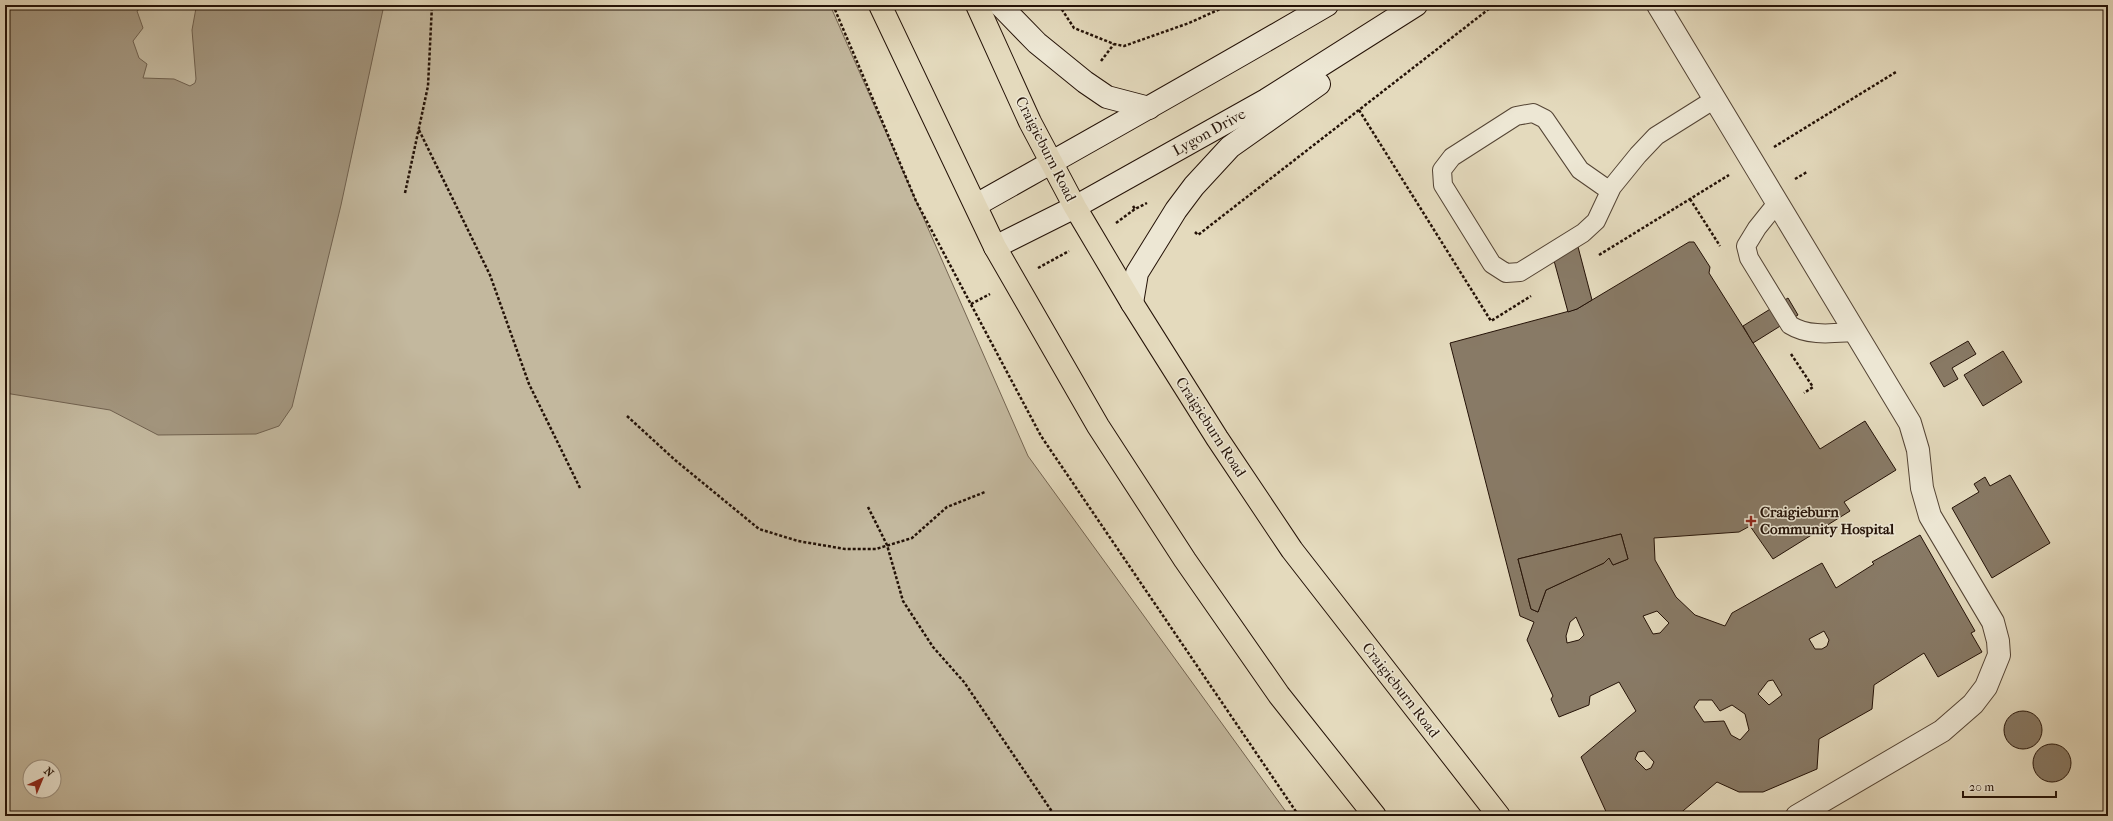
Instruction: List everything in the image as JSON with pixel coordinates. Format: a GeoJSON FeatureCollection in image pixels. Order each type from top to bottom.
{"type":"FeatureCollection","features":[{"type":"Feature","properties":{"kind":"main road"},"geometry":{"type":"LineString","coordinates":[[880,5],[995,247],[1098,426],[1185,560],[1279,695],[1375,816]]}},
{"type":"Feature","properties":{"kind":"main road","name":"Craigieburn Road"},"geometry":{"type":"LineString","coordinates":[[977,5],[1030,122],[1075,206],[1132,303],[1217,438],[1292,550],[1499,816]]}},
{"type":"Feature","properties":{"kind":"street"},"geometry":{"type":"LineString","coordinates":[[1000,5],[1037,43],[1085,82],[1107,97],[1149,108]]}},
{"type":"Feature","properties":{"kind":"street"},"geometry":{"type":"LineString","coordinates":[[976,205],[1328,5]]}},
{"type":"Feature","properties":{"kind":"street","name":"Lygon Drive"},"geometry":{"type":"LineString","coordinates":[[995,247],[1075,206],[1266,100],[1416,5]]}},
{"type":"Feature","properties":{"kind":"street"},"geometry":{"type":"LineString","coordinates":[[1132,303],[1137,273],[1176,210],[1194,186],[1230,147],[1261,123],[1385,41],[1428,5]]}},
{"type":"Feature","properties":{"kind":"street"},"geometry":{"type":"LineString","coordinates":[[1658,5],[1910,423],[1918,450],[1922,488],[1930,516],[1992,622],[1998,641],[1999,656],[1986,687],[1973,704],[1942,731],[1797,816]]}},
{"type":"Feature","properties":{"kind":"lane"},"geometry":{"type":"LineString","coordinates":[[1610,191],[1580,170],[1545,119],[1533,113],[1516,116],[1452,157],[1442,170],[1443,186],[1492,264],[1506,273],[1520,272],[1583,233],[1596,221],[1610,191],[1638,155],[1656,136],[1715,99]]}},
{"type":"Feature","properties":{"kind":"lane"},"geometry":{"type":"LineString","coordinates":[[1777,202],[1757,228],[1746,246],[1748,258],[1790,325],[1800,331],[1813,333],[1855,332]]}},
{"type":"Feature","properties":{"kind":"path"},"geometry":{"type":"LineString","coordinates":[[405,193],[428,86],[432,5]]}},
{"type":"Feature","properties":{"kind":"path"},"geometry":{"type":"LineString","coordinates":[[833,5],[916,201],[1041,436],[1299,816]]}},
{"type":"Feature","properties":{"kind":"path"},"geometry":{"type":"LineString","coordinates":[[1059,5],[1074,28],[1114,44],[1124,46],[1189,23],[1229,5]]}},
{"type":"Feature","properties":{"kind":"path"},"geometry":{"type":"LineString","coordinates":[[1176,210],[1198,235],[1494,5]]}},
{"type":"Feature","properties":{"kind":"path"},"geometry":{"type":"LineString","coordinates":[[1597,256],[1896,72]]}},
{"type":"Feature","properties":{"kind":"path"},"geometry":{"type":"LineString","coordinates":[[1359,110],[1491,321],[1537,293]]}},
{"type":"Feature","properties":{"kind":"path"},"geometry":{"type":"LineString","coordinates":[[419,130],[490,275],[529,384],[580,488]]}},
{"type":"Feature","properties":{"kind":"path"},"geometry":{"type":"LineString","coordinates":[[971,304],[1093,238],[1135,209]]}},
{"type":"Feature","properties":{"kind":"path"},"geometry":{"type":"LineString","coordinates":[[627,416],[675,460],[758,529],[798,541],[845,549],[876,549],[912,538],[947,507],[985,492]]}},
{"type":"Feature","properties":{"kind":"path"},"geometry":{"type":"LineString","coordinates":[[868,507],[887,545],[903,601],[933,647],[964,682],[1055,816]]}},
{"type":"Feature","properties":{"kind":"shaded area"},"geometry":{"type":"Polygon","coordinates":[[[5,5],[830,5],[1028,456],[1289,816],[5,816],[5,5]]]}},
{"type":"Feature","properties":{"kind":"shaded area"},"geometry":{"type":"Polygon","coordinates":[[[5,5],[145,5],[137,11],[143,28],[133,41],[139,58],[147,64],[143,78],[174,79],[190,86],[195,83],[196,79],[192,30],[196,8],[192,5],[384,5],[341,205],[292,407],[279,426],[256,434],[158,435],[110,410],[5,393],[5,5]]]}},
{"type":"Feature","properties":{"kind":"building"},"geometry":{"type":"Polygon","coordinates":[[[1689,242],[1694,242],[1710,267],[1709,273],[1820,449],[1865,421],[1896,470],[1844,502],[1850,511],[1773,559],[1750,526],[1739,532],[1654,538],[1655,560],[1676,597],[1695,615],[1725,626],[1732,613],[1822,563],[1836,588],[1874,564],[1872,562],[1920,535],[1975,631],[1971,633],[1982,652],[1938,677],[1924,653],[1874,685],[1872,709],[1819,739],[1817,769],[1763,792],[1739,792],[1717,782],[1677,816],[1608,816],[1581,757],[1636,711],[1619,682],[1590,696],[1589,705],[1559,717],[1551,699],[1553,696],[1527,640],[1534,622],[1520,616],[1450,343],[1577,309],[1689,242]],[[1621,534],[1518,559],[1531,609],[1538,612],[1546,590],[1604,563],[1609,558],[1613,565],[1628,559],[1621,534]],[[1657,611],[1643,616],[1653,634],[1660,633],[1669,623],[1657,611]],[[1576,617],[1570,622],[1566,636],[1567,643],[1579,640],[1584,635],[1576,617]],[[1824,631],[1809,639],[1815,649],[1822,649],[1827,646],[1829,640],[1824,631]],[[1773,680],[1768,681],[1758,694],[1769,705],[1782,695],[1773,680]],[[1699,700],[1694,707],[1704,722],[1724,721],[1731,735],[1740,740],[1749,730],[1745,714],[1732,705],[1720,711],[1712,700],[1699,700]],[[1644,751],[1638,752],[1635,759],[1646,770],[1651,768],[1654,762],[1644,751]]]}},
{"type":"Feature","properties":{"kind":"building"},"geometry":{"type":"Polygon","coordinates":[[[1577,243],[1592,300],[1577,309],[1568,312],[1553,257],[1577,243]]]}},
{"type":"Feature","properties":{"kind":"building"},"geometry":{"type":"Polygon","coordinates":[[[1788,298],[1798,315],[1753,343],[1743,326],[1788,298]]]}},
{"type":"Feature","properties":{"kind":"building"},"geometry":{"type":"Polygon","coordinates":[[[1968,341],[1976,354],[1952,368],[1958,379],[1944,387],[1930,363],[1968,341]]]}},
{"type":"Feature","properties":{"kind":"building"},"geometry":{"type":"Polygon","coordinates":[[[2003,351],[2022,382],[1983,406],[1964,375],[2003,351]]]}},
{"type":"Feature","properties":{"kind":"building"},"geometry":{"type":"Polygon","coordinates":[[[2010,475],[2050,543],[1992,578],[1952,508],[1979,492],[1974,484],[1985,477],[1990,486],[2010,475]]]}},
{"type":"Feature","properties":{"kind":"building"},"geometry":{"type":"Polygon","coordinates":[[[1621,534],[1628,559],[1613,565],[1609,558],[1604,563],[1546,590],[1538,612],[1531,609],[1518,559],[1621,534]]]}},
{"type":"Feature","properties":{"kind":"building"},"geometry":{"type":"Polygon","coordinates":[[[2019,711],[2027,711],[2037,716],[2041,723],[2041,737],[2037,744],[2027,749],[2019,749],[2009,744],[2007,741],[2004,734],[2004,726],[2009,716],[2012,714],[2019,711]]]}},
{"type":"Feature","properties":{"kind":"building"},"geometry":{"type":"Polygon","coordinates":[[[2052,744],[2062,747],[2068,753],[2071,763],[2068,773],[2062,779],[2052,782],[2042,779],[2036,773],[2033,763],[2036,753],[2042,747],[2052,744]]]}},
{"type":"Feature","properties":{"kind":"place","name":"Craigieburn Community Hospital"},"geometry":{"type":"Point","coordinates":[1751,521]}}]}
